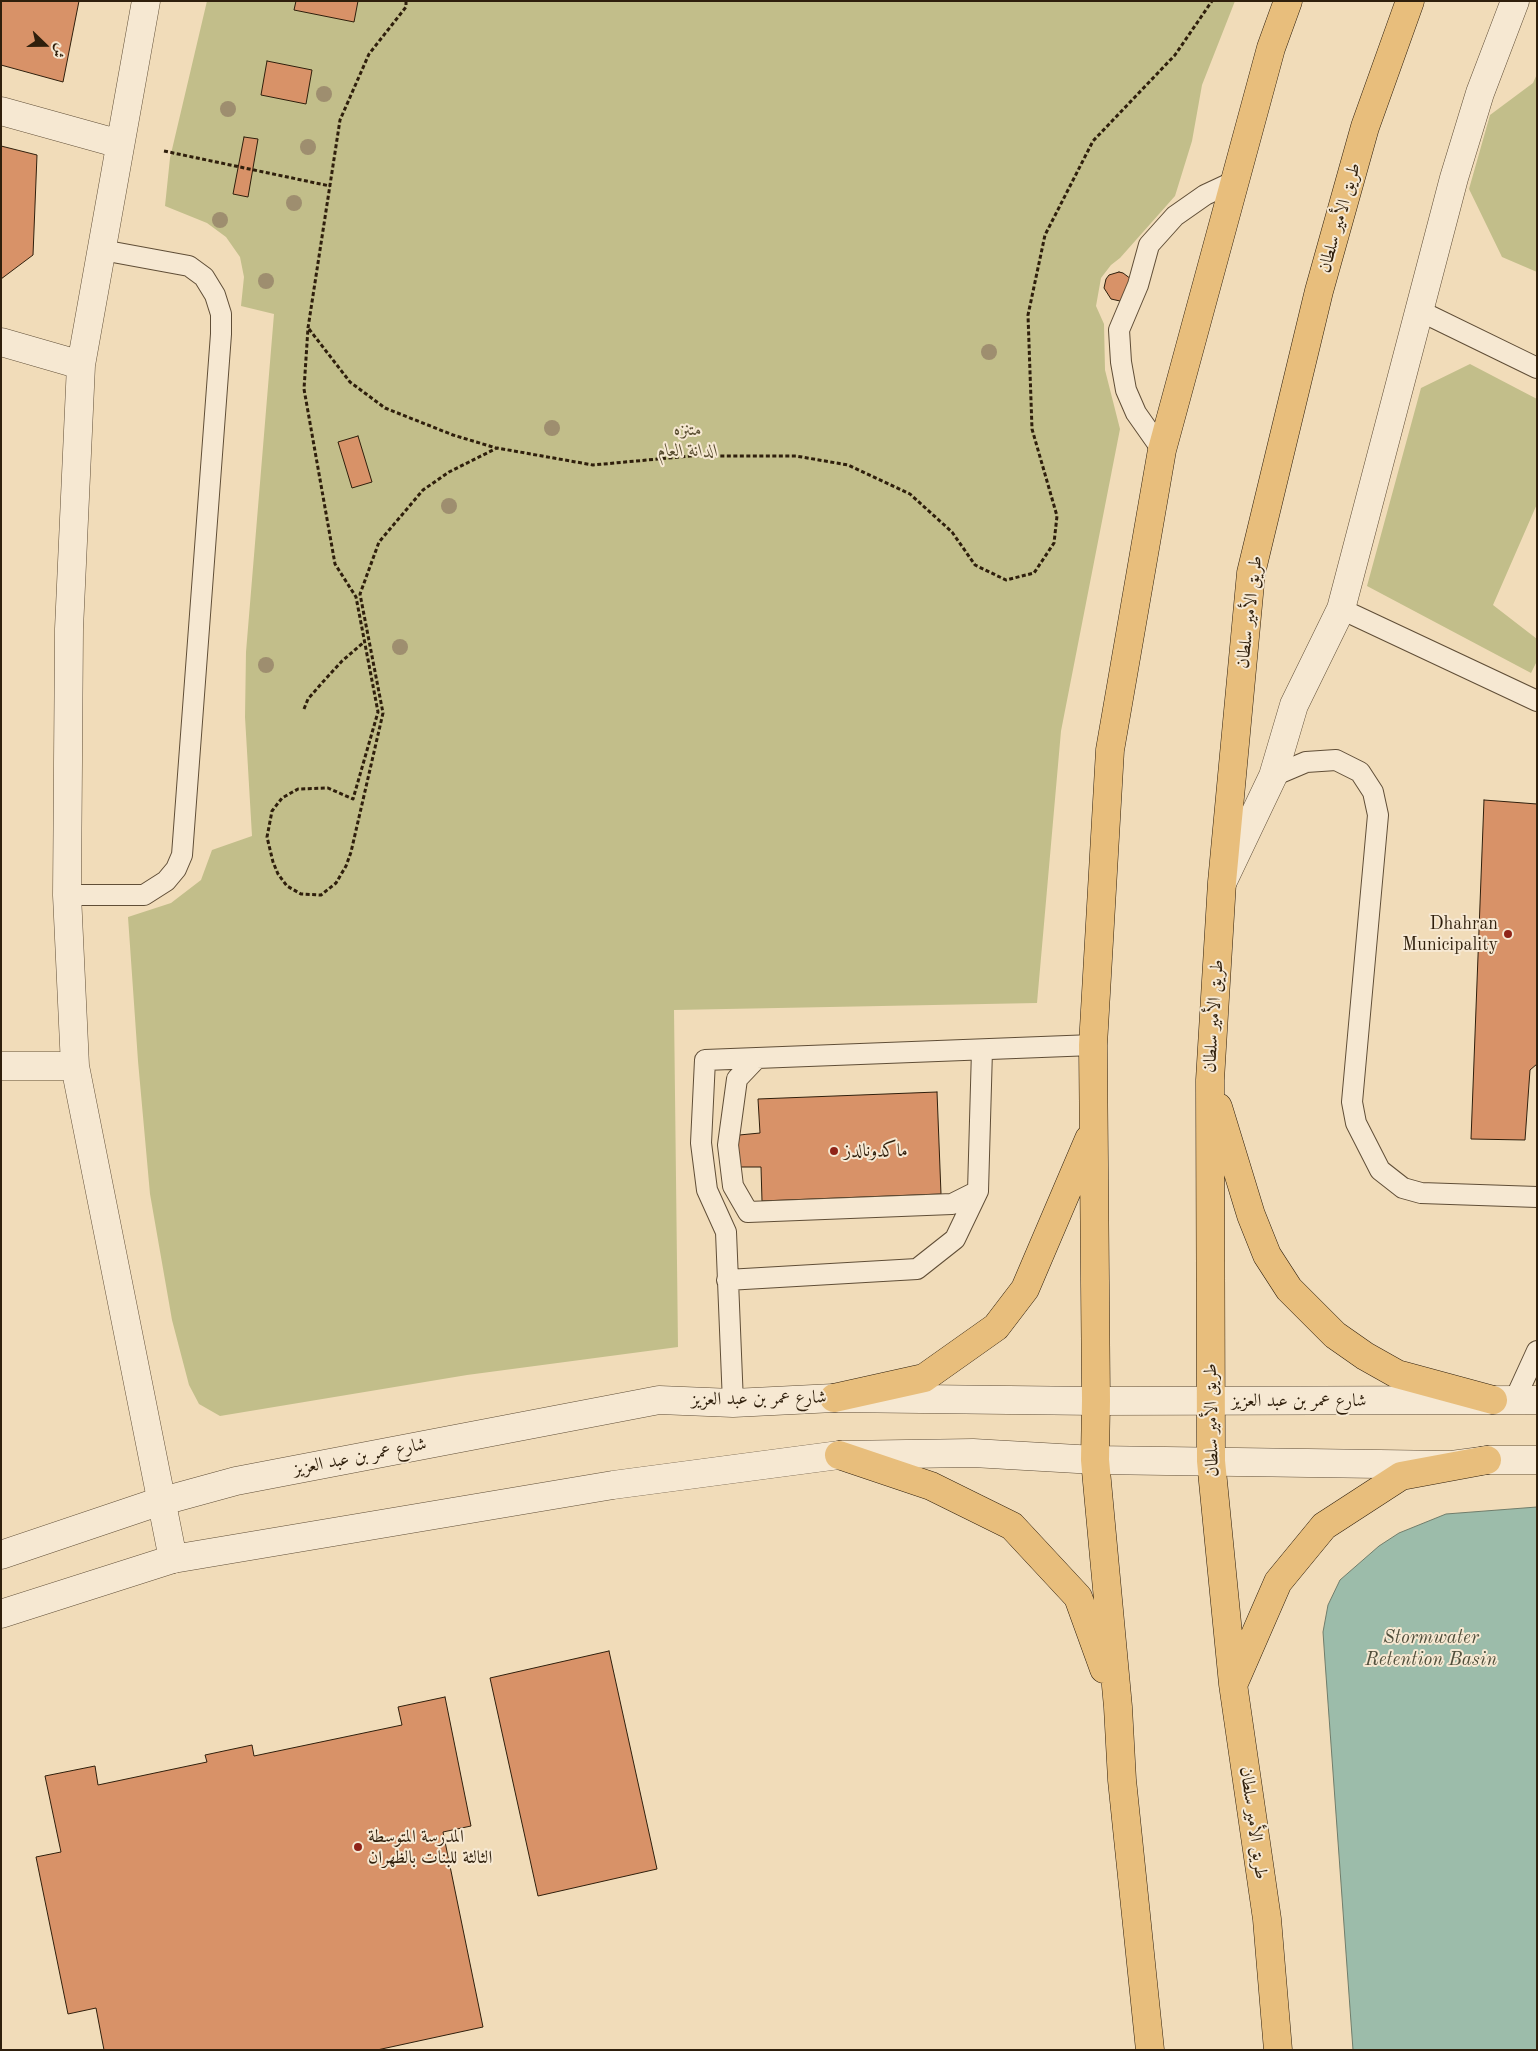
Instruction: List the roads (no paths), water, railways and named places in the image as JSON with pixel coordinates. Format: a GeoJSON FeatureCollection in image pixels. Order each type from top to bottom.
{"type":"FeatureCollection","features":[{"type":"Feature","properties":{"kind":"main road"},"geometry":{"type":"LineString","coordinates":[[1150,2050],[1122,1780],[1118,1707],[1095,1460],[1093,1045],[1110,750],[1162,450],[1270,48],[1288,1]]}},
{"type":"Feature","properties":{"kind":"main road","name":"طريق الأمير سلطان"},"geometry":{"type":"LineString","coordinates":[[1278,2050],[1267,1919],[1233,1684],[1211,1461],[1210,1080],[1222,882],[1251,573],[1324,273],[1365,126],[1410,1]]}},
{"type":"Feature","properties":{"kind":"main road"},"geometry":{"type":"LineString","coordinates":[[1210,1080],[1251,1215],[1267,1255],[1289,1289],[1335,1335],[1365,1356],[1397,1374],[1515,1400]]}},
{"type":"Feature","properties":{"kind":"main road"},"geometry":{"type":"LineString","coordinates":[[834,1398],[924,1378],[996,1327],[1025,1289],[1094,1128]]}},
{"type":"Feature","properties":{"kind":"main road"},"geometry":{"type":"LineString","coordinates":[[839,1455],[931,1486],[1012,1526],[1078,1597],[1118,1707]]}},
{"type":"Feature","properties":{"kind":"main road"},"geometry":{"type":"LineString","coordinates":[[1233,1684],[1278,1582],[1324,1526],[1402,1476],[1487,1460]]}},
{"type":"Feature","properties":{"kind":"street"},"geometry":{"type":"LineString","coordinates":[[146,1],[81,365],[69,629],[67,895],[75,1066],[173,1559]]}},
{"type":"Feature","properties":{"kind":"street"},"geometry":{"type":"LineString","coordinates":[[1222,882],[1273,776],[1294,705],[1341,609],[1454,178],[1480,93],[1515,1]]}},
{"type":"Feature","properties":{"kind":"street"},"geometry":{"type":"LineString","coordinates":[[1,111],[120,144]]}},
{"type":"Feature","properties":{"kind":"street"},"geometry":{"type":"LineString","coordinates":[[1,342],[81,365]]}},
{"type":"Feature","properties":{"kind":"street"},"geometry":{"type":"LineString","coordinates":[[1,1066],[75,1066]]}},
{"type":"Feature","properties":{"kind":"street","name":"شارع عمر بن عبد العزيز"},"geometry":{"type":"LineString","coordinates":[[1,1555],[162,1501],[236,1481],[659,1400],[733,1402],[834,1398],[1096,1401],[1515,1400]]}},
{"type":"Feature","properties":{"kind":"street"},"geometry":{"type":"LineString","coordinates":[[1,1614],[173,1559],[613,1485],[839,1455],[973,1453],[1095,1460],[1450,1465],[1487,1460],[1537,1460]]}},
{"type":"Feature","properties":{"kind":"lane"},"geometry":{"type":"LineString","coordinates":[[1162,450],[1136,413],[1126,390],[1121,362],[1119,330],[1138,285],[1149,245],[1175,216],[1205,195],[1235,181]]}},
{"type":"Feature","properties":{"kind":"lane"},"geometry":{"type":"LineString","coordinates":[[67,895],[144,895],[166,881],[176,869],[182,855],[221,334],[221,314],[216,295],[204,277],[189,266],[102,250]]}},
{"type":"Feature","properties":{"kind":"lane"},"geometry":{"type":"LineString","coordinates":[[1420,311],[1537,368]]}},
{"type":"Feature","properties":{"kind":"lane"},"geometry":{"type":"LineString","coordinates":[[1341,609],[1537,701]]}},
{"type":"Feature","properties":{"kind":"lane"},"geometry":{"type":"LineString","coordinates":[[1273,776],[1306,762],[1336,760],[1360,772],[1374,792],[1378,815],[1352,1102],[1356,1123],[1380,1170],[1403,1188],[1421,1194],[1537,1197]]}},
{"type":"Feature","properties":{"kind":"lane"},"geometry":{"type":"LineString","coordinates":[[733,1402],[726,1232],[707,1190],[701,1144],[704,1060],[1093,1045]]}},
{"type":"Feature","properties":{"kind":"lane"},"geometry":{"type":"LineString","coordinates":[[727,1280],[917,1269],[955,1239],[978,1191],[982,1050]]}},
{"type":"Feature","properties":{"kind":"lane"},"geometry":{"type":"LineString","coordinates":[[757,1058],[737,1078],[728,1145],[733,1186],[748,1212],[952,1204],[978,1191]]}},
{"type":"Feature","properties":{"kind":"lane"},"geometry":{"type":"LineString","coordinates":[[1515,1400],[1537,1351]]}},
{"type":"Feature","properties":{"kind":"water","name":"Stormwater Retention Basin"},"geometry":{"type":"Polygon","coordinates":[[[1537,1507],[1537,2050],[1353,2050],[1323,1632],[1328,1605],[1340,1580],[1379,1546],[1399,1533],[1446,1514],[1537,1507]]]}},
{"type":"Feature","properties":{"kind":"place","name":"Dhahran Municipality"},"geometry":{"type":"Point","coordinates":[1508,934]}},
{"type":"Feature","properties":{"kind":"place","name":"ماكدونالدز"},"geometry":{"type":"Point","coordinates":[834,1151]}},
{"type":"Feature","properties":{"kind":"place","name":"المدرسة المتوسطة الثالثة للبنات بالظهران"},"geometry":{"type":"Point","coordinates":[358,1847]}},
{"type":"Feature","properties":{"kind":"park label","name":"متنزه الدانة العام"},"geometry":{"type":"Point","coordinates":[688,440]}}]}
